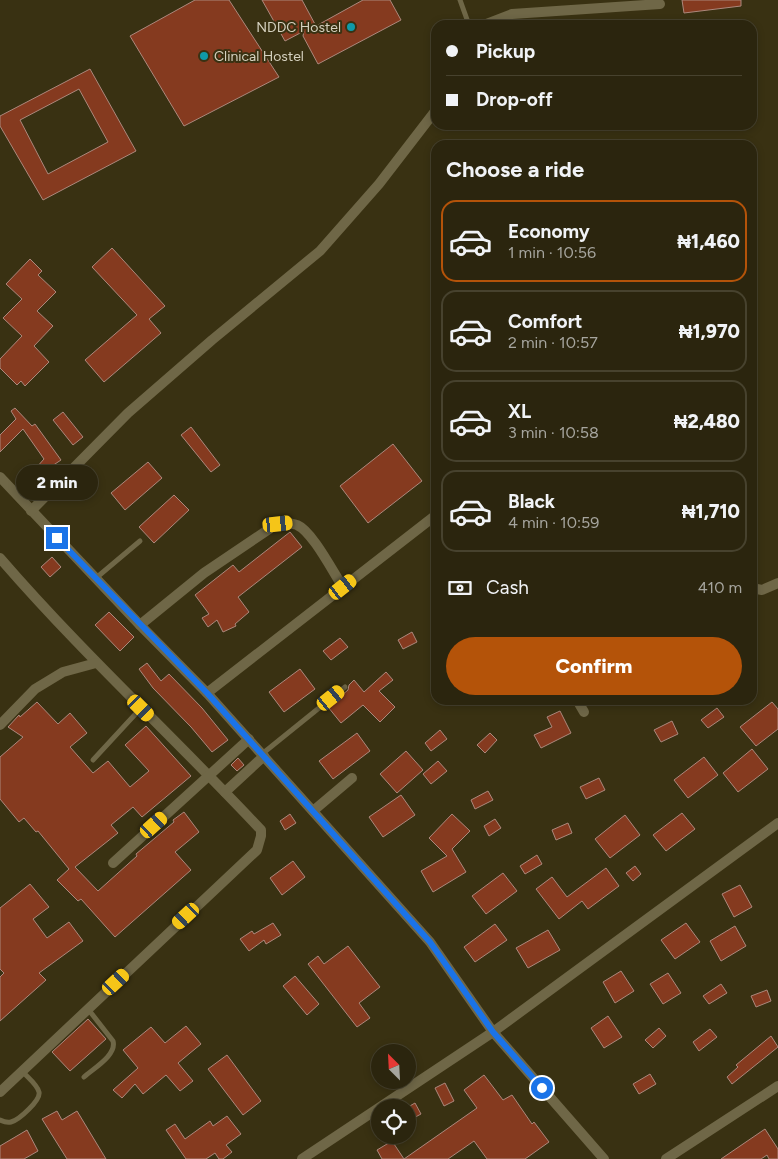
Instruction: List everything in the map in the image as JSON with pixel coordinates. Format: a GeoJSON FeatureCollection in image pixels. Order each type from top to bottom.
{"type":"FeatureCollection","features":[{"type":"Feature","properties":{"kind":"street"},"geometry":{"type":"LineString","coordinates":[[497,20],[512,14],[660,4]]}},
{"type":"Feature","properties":{"kind":"street"},"geometry":{"type":"LineString","coordinates":[[31,510],[128,413],[212,340],[320,251],[379,184],[431,116]]}},
{"type":"Feature","properties":{"kind":"street"},"geometry":{"type":"LineString","coordinates":[[0,477],[207,693],[430,942],[493,1032],[604,1159]]}},
{"type":"Feature","properties":{"kind":"street"},"geometry":{"type":"LineString","coordinates":[[207,693],[431,519]]}},
{"type":"Feature","properties":{"kind":"street"},"geometry":{"type":"LineString","coordinates":[[140,624],[204,574],[278,524],[290,522],[308,532],[343,587]]}},
{"type":"Feature","properties":{"kind":"street"},"geometry":{"type":"LineString","coordinates":[[0,558],[96,662],[261,830],[257,850],[0,1092]]}},
{"type":"Feature","properties":{"kind":"street"},"geometry":{"type":"LineString","coordinates":[[757,589],[762,590],[778,584]]}},
{"type":"Feature","properties":{"kind":"street"},"geometry":{"type":"LineString","coordinates":[[0,725],[35,689],[63,672],[96,662]]}},
{"type":"Feature","properties":{"kind":"street"},"geometry":{"type":"LineString","coordinates":[[580,705],[584,712]]}},
{"type":"Feature","properties":{"kind":"street"},"geometry":{"type":"LineString","coordinates":[[113,863],[249,740]]}},
{"type":"Feature","properties":{"kind":"street"},"geometry":{"type":"LineString","coordinates":[[225,792],[263,755]]}},
{"type":"Feature","properties":{"kind":"street"},"geometry":{"type":"LineString","coordinates":[[312,811],[352,778]]}},
{"type":"Feature","properties":{"kind":"street"},"geometry":{"type":"LineString","coordinates":[[302,1159],[493,1032],[778,824]]}},
{"type":"Feature","properties":{"kind":"street"},"geometry":{"type":"LineString","coordinates":[[666,1159],[778,1086]]}},
{"type":"Feature","properties":{"kind":"lane"},"geometry":{"type":"LineString","coordinates":[[460,0],[467,20]]}},
{"type":"Feature","properties":{"kind":"lane"},"geometry":{"type":"LineString","coordinates":[[96,578],[140,541]]}},
{"type":"Feature","properties":{"kind":"lane"},"geometry":{"type":"LineString","coordinates":[[263,755],[345,687]]}},
{"type":"Feature","properties":{"kind":"lane"},"geometry":{"type":"LineString","coordinates":[[93,760],[141,708]]}},
{"type":"Feature","properties":{"kind":"lane"},"geometry":{"type":"LineString","coordinates":[[84,1077],[112,1052],[115,1046],[88,1009]]}},
{"type":"Feature","properties":{"kind":"lane"},"geometry":{"type":"LineString","coordinates":[[0,1120],[4,1122],[16,1120],[38,1101],[40,1095],[38,1089],[22,1071]]}},
{"type":"Feature","properties":{"kind":"building","name":"Clinical Hostel"},"geometry":{"type":"Polygon","coordinates":[[[195,0],[229,0],[279,77],[184,126],[130,36],[195,0]]]}},
{"type":"Feature","properties":{"kind":"building","name":"NDDC Hostel"},"geometry":{"type":"Polygon","coordinates":[[[262,0],[302,0],[316,26],[363,0],[390,0],[401,20],[318,64],[303,36],[304,31],[285,41],[262,0]]]}},
{"type":"Feature","properties":{"kind":"building"},"geometry":{"type":"Polygon","coordinates":[[[682,0],[741,0],[741,6],[684,13],[682,0]]]}},
{"type":"Feature","properties":{"kind":"building"},"geometry":{"type":"Polygon","coordinates":[[[90,69],[136,151],[43,200],[0,126],[0,116],[90,69]],[[79,89],[20,120],[48,174],[108,142],[79,89]]]}},
{"type":"Feature","properties":{"kind":"building"},"geometry":{"type":"Polygon","coordinates":[[[112,248],[165,306],[149,319],[161,333],[104,382],[85,360],[137,315],[92,267],[112,248]]]}},
{"type":"Feature","properties":{"kind":"building"},"geometry":{"type":"Polygon","coordinates":[[[30,259],[42,271],[38,275],[56,292],[37,311],[53,326],[34,346],[49,362],[25,386],[21,381],[17,385],[0,368],[0,359],[22,336],[3,318],[22,299],[6,284],[30,259]]]}},
{"type":"Feature","properties":{"kind":"building"},"geometry":{"type":"Polygon","coordinates":[[[15,408],[32,426],[35,424],[61,460],[46,470],[52,476],[42,485],[36,478],[31,481],[28,477],[44,459],[23,429],[0,452],[0,435],[16,419],[11,411],[15,408]]]}},
{"type":"Feature","properties":{"kind":"building"},"geometry":{"type":"Polygon","coordinates":[[[63,412],[83,437],[73,445],[53,420],[63,412]]]}},
{"type":"Feature","properties":{"kind":"building"},"geometry":{"type":"Polygon","coordinates":[[[191,427],[220,465],[211,472],[181,435],[191,427]]]}},
{"type":"Feature","properties":{"kind":"building"},"geometry":{"type":"Polygon","coordinates":[[[393,444],[422,481],[368,523],[340,486],[393,444]]]}},
{"type":"Feature","properties":{"kind":"building"},"geometry":{"type":"Polygon","coordinates":[[[148,462],[162,478],[125,510],[111,493],[148,462]]]}},
{"type":"Feature","properties":{"kind":"building"},"geometry":{"type":"Polygon","coordinates":[[[174,495],[189,510],[154,543],[139,527],[174,495]]]}},
{"type":"Feature","properties":{"kind":"building"},"geometry":{"type":"Polygon","coordinates":[[[290,532],[302,547],[238,597],[249,612],[235,624],[236,626],[223,632],[217,620],[208,627],[202,618],[209,614],[195,595],[233,565],[239,572],[290,532]]]}},
{"type":"Feature","properties":{"kind":"building"},"geometry":{"type":"Polygon","coordinates":[[[52,557],[61,567],[50,577],[41,567],[52,557]]]}},
{"type":"Feature","properties":{"kind":"building"},"geometry":{"type":"Polygon","coordinates":[[[109,612],[134,637],[120,651],[95,625],[109,612]]]}},
{"type":"Feature","properties":{"kind":"building"},"geometry":{"type":"Polygon","coordinates":[[[412,632],[417,642],[403,649],[398,640],[412,632]]]}},
{"type":"Feature","properties":{"kind":"building"},"geometry":{"type":"Polygon","coordinates":[[[340,638],[348,647],[331,660],[323,651],[340,638]]]}},
{"type":"Feature","properties":{"kind":"building"},"geometry":{"type":"Polygon","coordinates":[[[147,663],[161,681],[169,674],[202,708],[228,740],[212,752],[191,727],[153,688],[139,669],[147,663]]]}},
{"type":"Feature","properties":{"kind":"building"},"geometry":{"type":"Polygon","coordinates":[[[300,669],[315,689],[284,712],[269,692],[300,669]]]}},
{"type":"Feature","properties":{"kind":"building"},"geometry":{"type":"Polygon","coordinates":[[[386,672],[393,680],[379,691],[395,707],[380,722],[363,705],[341,723],[328,707],[348,690],[349,685],[354,680],[364,692],[386,672]]]}},
{"type":"Feature","properties":{"kind":"building"},"geometry":{"type":"Polygon","coordinates":[[[37,702],[58,724],[70,713],[87,733],[70,747],[93,773],[108,761],[130,787],[149,771],[125,745],[146,726],[191,776],[142,817],[133,807],[111,825],[118,833],[75,867],[98,891],[137,856],[136,854],[174,822],[173,820],[184,812],[199,832],[175,852],[191,870],[115,937],[81,899],[78,901],[57,880],[69,869],[38,831],[36,832],[24,818],[19,822],[0,799],[0,757],[23,737],[8,727],[19,715],[20,717],[37,702]]]}},
{"type":"Feature","properties":{"kind":"building"},"geometry":{"type":"Polygon","coordinates":[[[772,702],[778,709],[778,729],[756,746],[740,727],[772,702]]]}},
{"type":"Feature","properties":{"kind":"building"},"geometry":{"type":"Polygon","coordinates":[[[717,708],[724,717],[708,728],[701,720],[717,708]]]}},
{"type":"Feature","properties":{"kind":"building"},"geometry":{"type":"Polygon","coordinates":[[[560,711],[571,733],[541,748],[534,735],[552,727],[547,717],[560,711]]]}},
{"type":"Feature","properties":{"kind":"building"},"geometry":{"type":"Polygon","coordinates":[[[672,721],[678,734],[661,742],[654,730],[672,721]]]}},
{"type":"Feature","properties":{"kind":"building"},"geometry":{"type":"Polygon","coordinates":[[[440,730],[447,739],[431,751],[425,743],[440,730]]]}},
{"type":"Feature","properties":{"kind":"building"},"geometry":{"type":"Polygon","coordinates":[[[357,733],[370,751],[333,779],[319,761],[357,733]]]}},
{"type":"Feature","properties":{"kind":"building"},"geometry":{"type":"Polygon","coordinates":[[[490,733],[497,740],[485,753],[477,745],[490,733]]]}},
{"type":"Feature","properties":{"kind":"building"},"geometry":{"type":"Polygon","coordinates":[[[752,749],[768,769],[738,792],[723,773],[752,749]]]}},
{"type":"Feature","properties":{"kind":"building"},"geometry":{"type":"Polygon","coordinates":[[[406,751],[423,770],[397,793],[380,774],[406,751]]]}},
{"type":"Feature","properties":{"kind":"building"},"geometry":{"type":"Polygon","coordinates":[[[704,757],[718,775],[688,798],[674,780],[704,757]]]}},
{"type":"Feature","properties":{"kind":"building"},"geometry":{"type":"Polygon","coordinates":[[[238,758],[244,765],[237,771],[231,765],[238,758]]]}},
{"type":"Feature","properties":{"kind":"building"},"geometry":{"type":"Polygon","coordinates":[[[438,761],[447,771],[431,784],[423,774],[438,761]]]}},
{"type":"Feature","properties":{"kind":"building"},"geometry":{"type":"Polygon","coordinates":[[[599,778],[605,790],[586,799],[580,787],[599,778]]]}},
{"type":"Feature","properties":{"kind":"building"},"geometry":{"type":"Polygon","coordinates":[[[488,791],[493,800],[475,809],[471,800],[488,791]]]}},
{"type":"Feature","properties":{"kind":"building"},"geometry":{"type":"Polygon","coordinates":[[[401,795],[415,815],[383,837],[369,817],[401,795]]]}},
{"type":"Feature","properties":{"kind":"building"},"geometry":{"type":"Polygon","coordinates":[[[682,813],[695,829],[666,851],[653,835],[682,813]]]}},
{"type":"Feature","properties":{"kind":"building"},"geometry":{"type":"Polygon","coordinates":[[[290,814],[296,823],[285,830],[280,821],[290,814]]]}},
{"type":"Feature","properties":{"kind":"building"},"geometry":{"type":"Polygon","coordinates":[[[452,814],[470,831],[452,849],[466,872],[433,892],[421,871],[447,856],[429,838],[452,814]]]}},
{"type":"Feature","properties":{"kind":"building"},"geometry":{"type":"Polygon","coordinates":[[[625,815],[640,835],[610,858],[595,839],[625,815]]]}},
{"type":"Feature","properties":{"kind":"building"},"geometry":{"type":"Polygon","coordinates":[[[495,819],[501,828],[489,836],[484,826],[495,819]]]}},
{"type":"Feature","properties":{"kind":"building"},"geometry":{"type":"Polygon","coordinates":[[[568,823],[572,833],[556,840],[552,830],[568,823]]]}},
{"type":"Feature","properties":{"kind":"building"},"geometry":{"type":"Polygon","coordinates":[[[537,855],[542,864],[525,874],[520,866],[537,855]]]}},
{"type":"Feature","properties":{"kind":"building"},"geometry":{"type":"Polygon","coordinates":[[[293,861],[305,877],[282,895],[270,878],[293,861]]]}},
{"type":"Feature","properties":{"kind":"building"},"geometry":{"type":"Polygon","coordinates":[[[635,866],[641,874],[633,881],[626,873],[635,866]]]}},
{"type":"Feature","properties":{"kind":"building"},"geometry":{"type":"Polygon","coordinates":[[[606,868],[619,886],[588,909],[582,901],[559,919],[536,889],[552,877],[567,897],[606,868]]]}},
{"type":"Feature","properties":{"kind":"building"},"geometry":{"type":"Polygon","coordinates":[[[503,873],[517,891],[486,914],[472,896],[503,873]]]}},
{"type":"Feature","properties":{"kind":"building"},"geometry":{"type":"Polygon","coordinates":[[[30,884],[49,907],[33,919],[47,938],[69,922],[83,941],[39,973],[46,980],[0,1021],[0,977],[4,973],[0,969],[0,908],[30,884]]]}},
{"type":"Feature","properties":{"kind":"building"},"geometry":{"type":"Polygon","coordinates":[[[740,885],[752,907],[734,917],[722,894],[740,885]]]}},
{"type":"Feature","properties":{"kind":"building"},"geometry":{"type":"Polygon","coordinates":[[[273,923],[281,935],[266,944],[264,940],[249,951],[240,939],[252,931],[254,934],[273,923]]]}},
{"type":"Feature","properties":{"kind":"building"},"geometry":{"type":"Polygon","coordinates":[[[686,923],[700,942],[675,959],[661,940],[686,923]]]}},
{"type":"Feature","properties":{"kind":"building"},"geometry":{"type":"Polygon","coordinates":[[[495,924],[507,940],[475,962],[464,947],[495,924]]]}},
{"type":"Feature","properties":{"kind":"building"},"geometry":{"type":"Polygon","coordinates":[[[735,926],[746,946],[721,961],[710,941],[735,926]]]}},
{"type":"Feature","properties":{"kind":"building"},"geometry":{"type":"Polygon","coordinates":[[[548,930],[560,950],[528,968],[516,948],[548,930]]]}},
{"type":"Feature","properties":{"kind":"building"},"geometry":{"type":"Polygon","coordinates":[[[348,946],[380,987],[359,1003],[370,1018],[357,1027],[308,964],[318,956],[324,964],[348,946]]]}},
{"type":"Feature","properties":{"kind":"building"},"geometry":{"type":"Polygon","coordinates":[[[621,971],[634,991],[615,1003],[603,982],[621,971]]]}},
{"type":"Feature","properties":{"kind":"building"},"geometry":{"type":"Polygon","coordinates":[[[668,973],[681,993],[663,1004],[650,984],[668,973]]]}},
{"type":"Feature","properties":{"kind":"building"},"geometry":{"type":"Polygon","coordinates":[[[295,976],[319,1004],[307,1015],[283,986],[295,976]]]}},
{"type":"Feature","properties":{"kind":"building"},"geometry":{"type":"Polygon","coordinates":[[[721,984],[727,993],[709,1004],[703,996],[721,984]]]}},
{"type":"Feature","properties":{"kind":"building"},"geometry":{"type":"Polygon","coordinates":[[[767,990],[771,1001],[756,1007],[751,996],[767,990]]]}},
{"type":"Feature","properties":{"kind":"building"},"geometry":{"type":"Polygon","coordinates":[[[608,1016],[622,1037],[604,1048],[591,1028],[608,1016]]]}},
{"type":"Feature","properties":{"kind":"building"},"geometry":{"type":"Polygon","coordinates":[[[88,1019],[106,1039],[70,1071],[52,1052],[88,1019]]]}},
{"type":"Feature","properties":{"kind":"building"},"geometry":{"type":"Polygon","coordinates":[[[186,1026],[201,1044],[178,1063],[193,1081],[180,1091],[166,1075],[143,1094],[135,1084],[122,1098],[113,1090],[138,1068],[123,1050],[151,1027],[165,1043],[186,1026]]]}},
{"type":"Feature","properties":{"kind":"building"},"geometry":{"type":"Polygon","coordinates":[[[659,1028],[666,1036],[653,1048],[645,1040],[659,1028]]]}},
{"type":"Feature","properties":{"kind":"building"},"geometry":{"type":"Polygon","coordinates":[[[710,1029],[717,1037],[699,1051],[693,1042],[710,1029]]]}},
{"type":"Feature","properties":{"kind":"building"},"geometry":{"type":"Polygon","coordinates":[[[771,1036],[778,1047],[732,1084],[727,1077],[738,1067],[736,1065],[771,1036]]]}},
{"type":"Feature","properties":{"kind":"building"},"geometry":{"type":"Polygon","coordinates":[[[227,1055],[261,1101],[243,1115],[208,1069],[227,1055]]]}},
{"type":"Feature","properties":{"kind":"building"},"geometry":{"type":"Polygon","coordinates":[[[650,1074],[656,1084],[639,1094],[633,1084],[650,1074]]]}},
{"type":"Feature","properties":{"kind":"building"},"geometry":{"type":"Polygon","coordinates":[[[484,1075],[503,1100],[512,1095],[532,1124],[534,1122],[549,1142],[525,1159],[487,1159],[474,1141],[448,1159],[404,1159],[477,1108],[464,1090],[484,1075]]]}},
{"type":"Feature","properties":{"kind":"building"},"geometry":{"type":"Polygon","coordinates":[[[445,1083],[454,1101],[444,1106],[435,1088],[445,1083]]]}},
{"type":"Feature","properties":{"kind":"building"},"geometry":{"type":"Polygon","coordinates":[[[416,1105],[421,1114],[416,1117],[416,1105]]]}},
{"type":"Feature","properties":{"kind":"building"},"geometry":{"type":"Polygon","coordinates":[[[57,1111],[62,1120],[77,1111],[106,1159],[67,1159],[42,1119],[57,1111]]]}},
{"type":"Feature","properties":{"kind":"building"},"geometry":{"type":"Polygon","coordinates":[[[227,1116],[241,1134],[226,1145],[232,1152],[223,1159],[219,1159],[215,1153],[206,1159],[186,1159],[166,1130],[175,1124],[185,1139],[210,1121],[213,1126],[227,1116]]]}},
{"type":"Feature","properties":{"kind":"building"},"geometry":{"type":"Polygon","coordinates":[[[765,1129],[778,1149],[778,1159],[769,1159],[767,1155],[761,1159],[721,1159],[765,1129]]]}},
{"type":"Feature","properties":{"kind":"building"},"geometry":{"type":"Polygon","coordinates":[[[27,1130],[38,1151],[24,1159],[0,1159],[0,1146],[27,1130]]]}},
{"type":"Feature","properties":{"kind":"building"},"geometry":{"type":"Polygon","coordinates":[[[387,1144],[394,1144],[404,1159],[382,1159],[377,1150],[387,1144]]]}},
{"type":"Feature","properties":{"kind":"place","name":"NDDC Hostel"},"geometry":{"type":"Point","coordinates":[351,27]}},
{"type":"Feature","properties":{"kind":"place","name":"Clinical Hostel"},"geometry":{"type":"Point","coordinates":[204,56]}},
{"type":"Feature","properties":{"kind":"route"},"geometry":{"type":"LineString","coordinates":[[57,538],[207,693],[430,942],[493,1032],[542,1088]]}}]}
